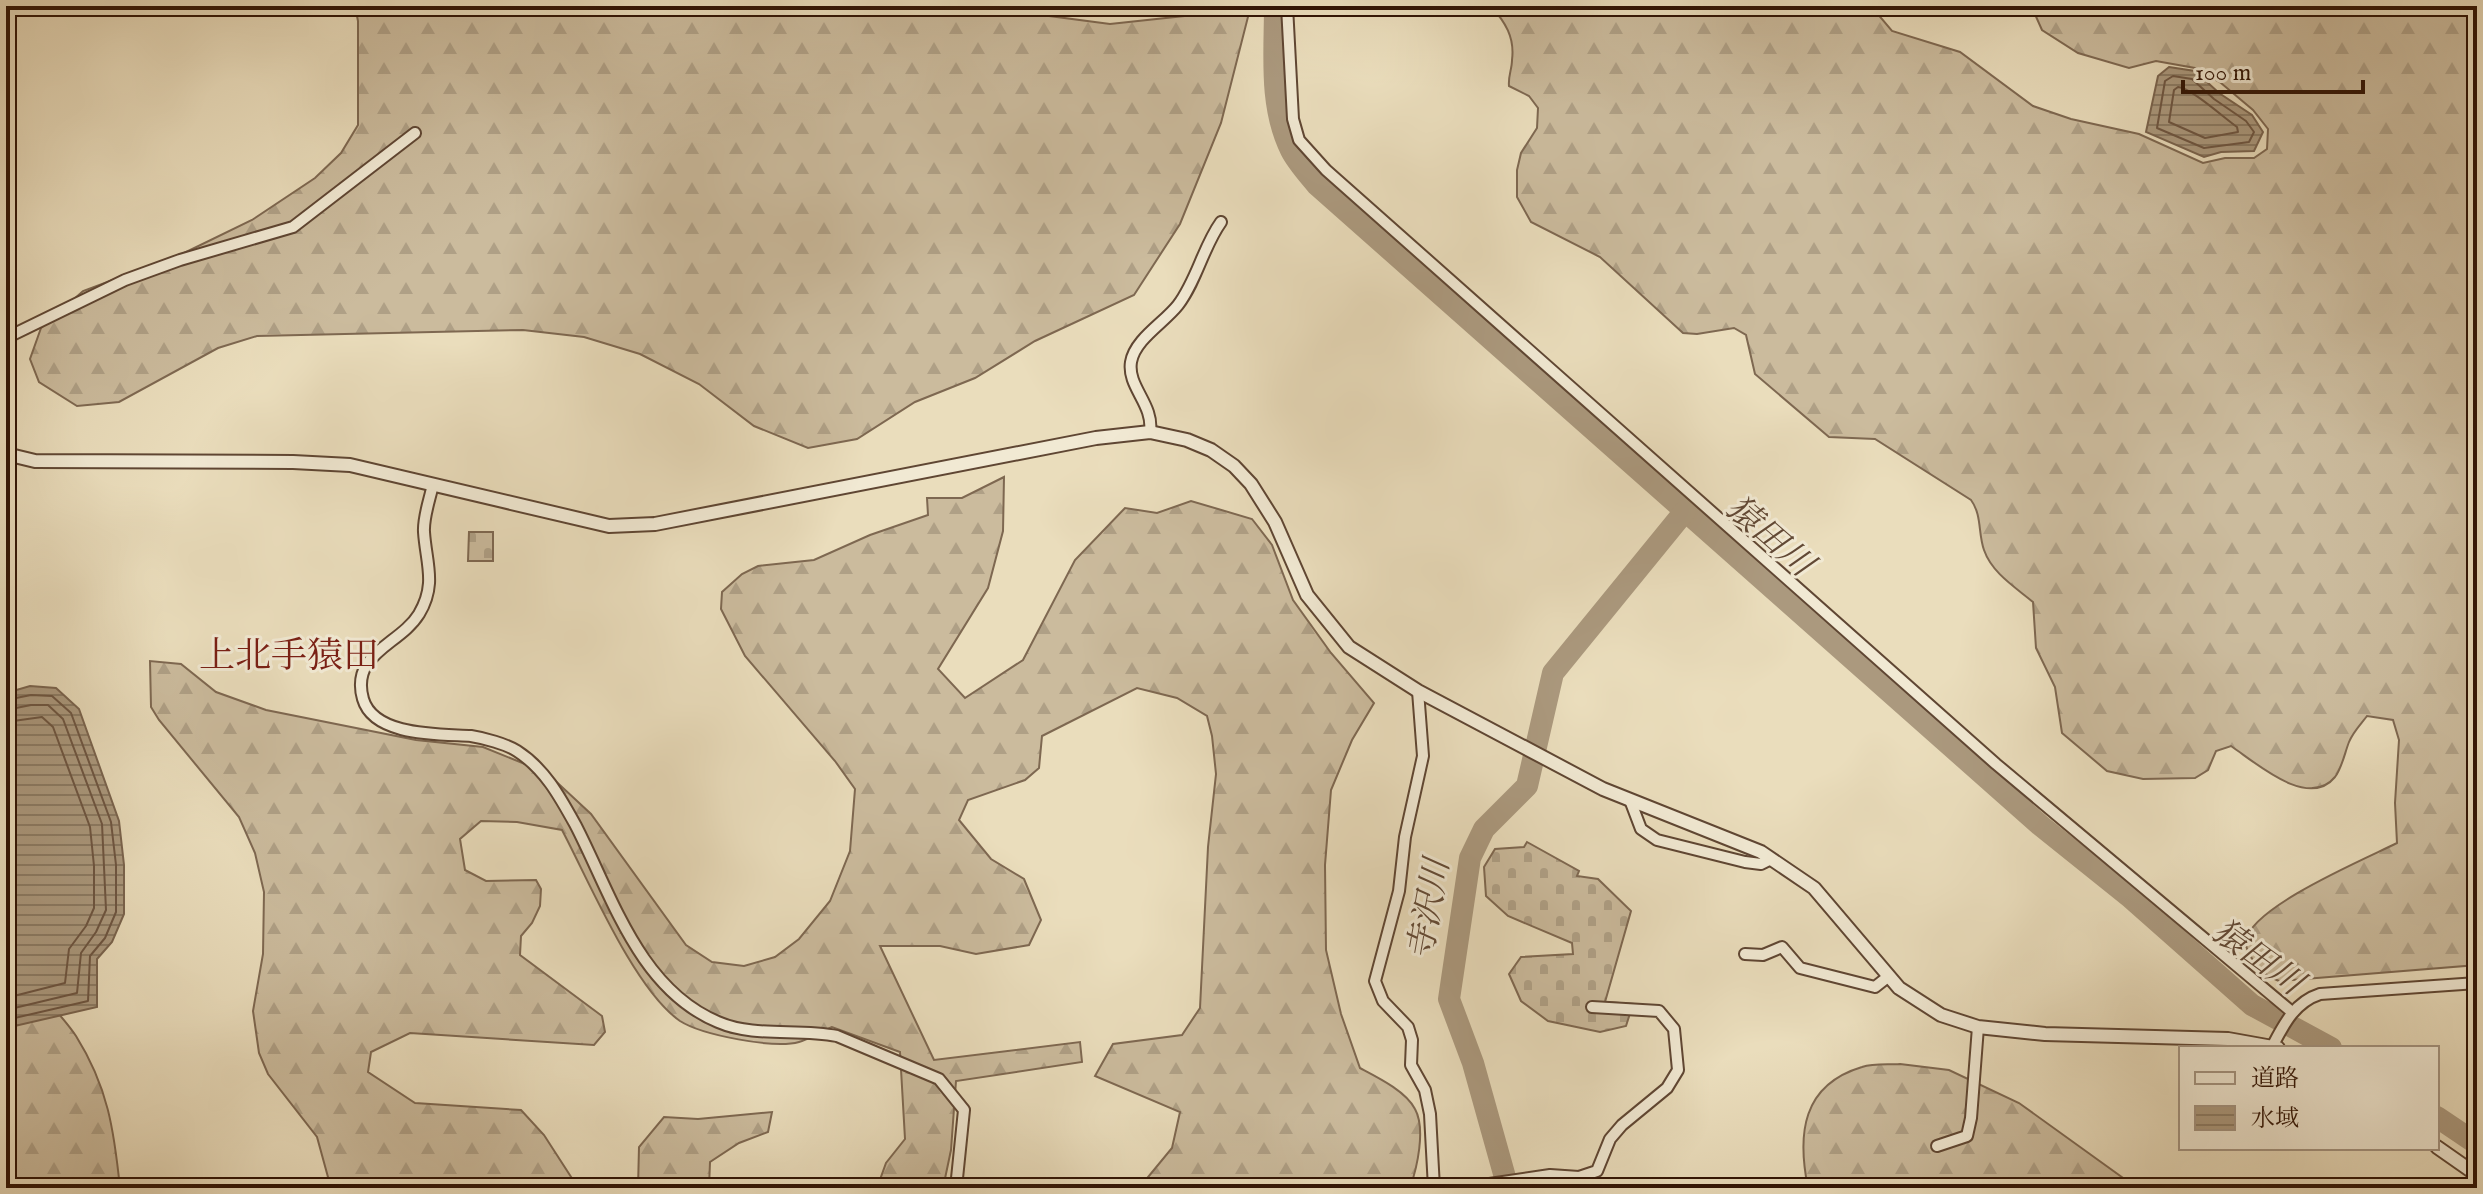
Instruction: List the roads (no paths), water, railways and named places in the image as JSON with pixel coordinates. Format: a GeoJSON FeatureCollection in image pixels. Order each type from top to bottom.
{"type":"FeatureCollection","features":[{"type":"Feature","properties":{"kind":"street"},"geometry":{"type":"LineString","coordinates":[[1287,6],[1293,119],[1299,140],[1326,170],[1996,764],[2290,1015]]}},
{"type":"Feature","properties":{"kind":"street"},"geometry":{"type":"LineString","coordinates":[[6,338],[125,280],[180,260],[293,227],[415,133]]}},
{"type":"Feature","properties":{"kind":"street"},"geometry":{"type":"LineString","coordinates":[[1150,432],[1152,419],[1133,380],[1131,360],[1136,349],[1179,304],[1209,239],[1221,222]]}},
{"type":"Feature","properties":{"kind":"street"},"geometry":{"type":"LineString","coordinates":[[6,454],[35,461],[350,465],[609,526],[655,524],[1096,438],[1150,432],[1187,440],[1211,450],[1234,466],[1251,484],[1269,512],[1307,595],[1349,647],[1418,691],[1603,789],[1761,852],[1814,888],[1899,988],[1941,1015],[1978,1027],[2045,1034],[2228,1039],[2269,1046]]}},
{"type":"Feature","properties":{"kind":"street"},"geometry":{"type":"LineString","coordinates":[[433,484],[423,529],[431,580],[419,614],[365,665],[361,682],[363,700],[369,711],[395,728],[416,733],[474,736],[515,749],[532,763],[552,782],[637,950],[690,1008],[721,1023],[756,1031],[837,1036],[939,1079],[964,1110],[956,1188]]}},
{"type":"Feature","properties":{"kind":"street"},"geometry":{"type":"LineString","coordinates":[[1418,691],[1423,756],[1405,837],[1399,891],[1375,981],[1383,1001],[1408,1027],[1412,1040],[1411,1065],[1425,1090],[1430,1114],[1434,1188]]}},
{"type":"Feature","properties":{"kind":"street"},"geometry":{"type":"LineString","coordinates":[[1630,800],[1641,829],[1657,840],[1745,862],[1761,864],[1771,859]]}},
{"type":"Feature","properties":{"kind":"street"},"geometry":{"type":"LineString","coordinates":[[1745,954],[1763,955],[1782,947],[1800,968],[1875,987],[1889,976]]}},
{"type":"Feature","properties":{"kind":"street"},"geometry":{"type":"LineString","coordinates":[[2275,1046],[2290,1015],[2312,996],[2477,983]]}},
{"type":"Feature","properties":{"kind":"street"},"geometry":{"type":"LineString","coordinates":[[1462,1188],[1550,1175],[1579,1177],[1597,1171],[1610,1139],[1667,1088],[1678,1070],[1674,1029],[1659,1011],[1592,1007]]}},
{"type":"Feature","properties":{"kind":"street"},"geometry":{"type":"LineString","coordinates":[[1937,1146],[1967,1136],[1978,1027]]}},
{"type":"Feature","properties":{"kind":"street"},"geometry":{"type":"LineString","coordinates":[[2439,1148],[2477,1175]]}},
{"type":"Feature","properties":{"kind":"water"},"geometry":{"type":"Polygon","coordinates":[[[2169,67],[2195,71],[2219,93],[2252,115],[2263,132],[2254,151],[2221,152],[2204,157],[2146,132],[2158,76],[2169,67]]]}},
{"type":"Feature","properties":{"kind":"water"},"geometry":{"type":"Polygon","coordinates":[[[30,686],[56,688],[79,709],[119,821],[124,865],[124,914],[112,942],[97,959],[97,1007],[6,1028],[6,693],[30,686]]]}},
{"type":"Feature","properties":{"kind":"waterway","name":"猿田川"},"geometry":{"type":"LineString","coordinates":[[1275,6],[1275,79],[1279,116],[1291,150],[1317,185],[2040,825],[2131,898],[2252,1005],[2327,1046]]}},
{"type":"Feature","properties":{"kind":"waterway","name":"寺沢川"},"geometry":{"type":"LineString","coordinates":[[1508,1188],[1473,1063],[1449,999],[1470,858],[1484,829],[1527,786],[1553,673],[1685,511]]}},
{"type":"Feature","properties":{"kind":"waterway","name":"猿田川"},"geometry":{"type":"LineString","coordinates":[[2439,1118],[2477,1144]]}},
{"type":"Feature","properties":{"kind":"district","name":"上北手猿田"},"geometry":{"type":"Point","coordinates":[289,657]}}]}
